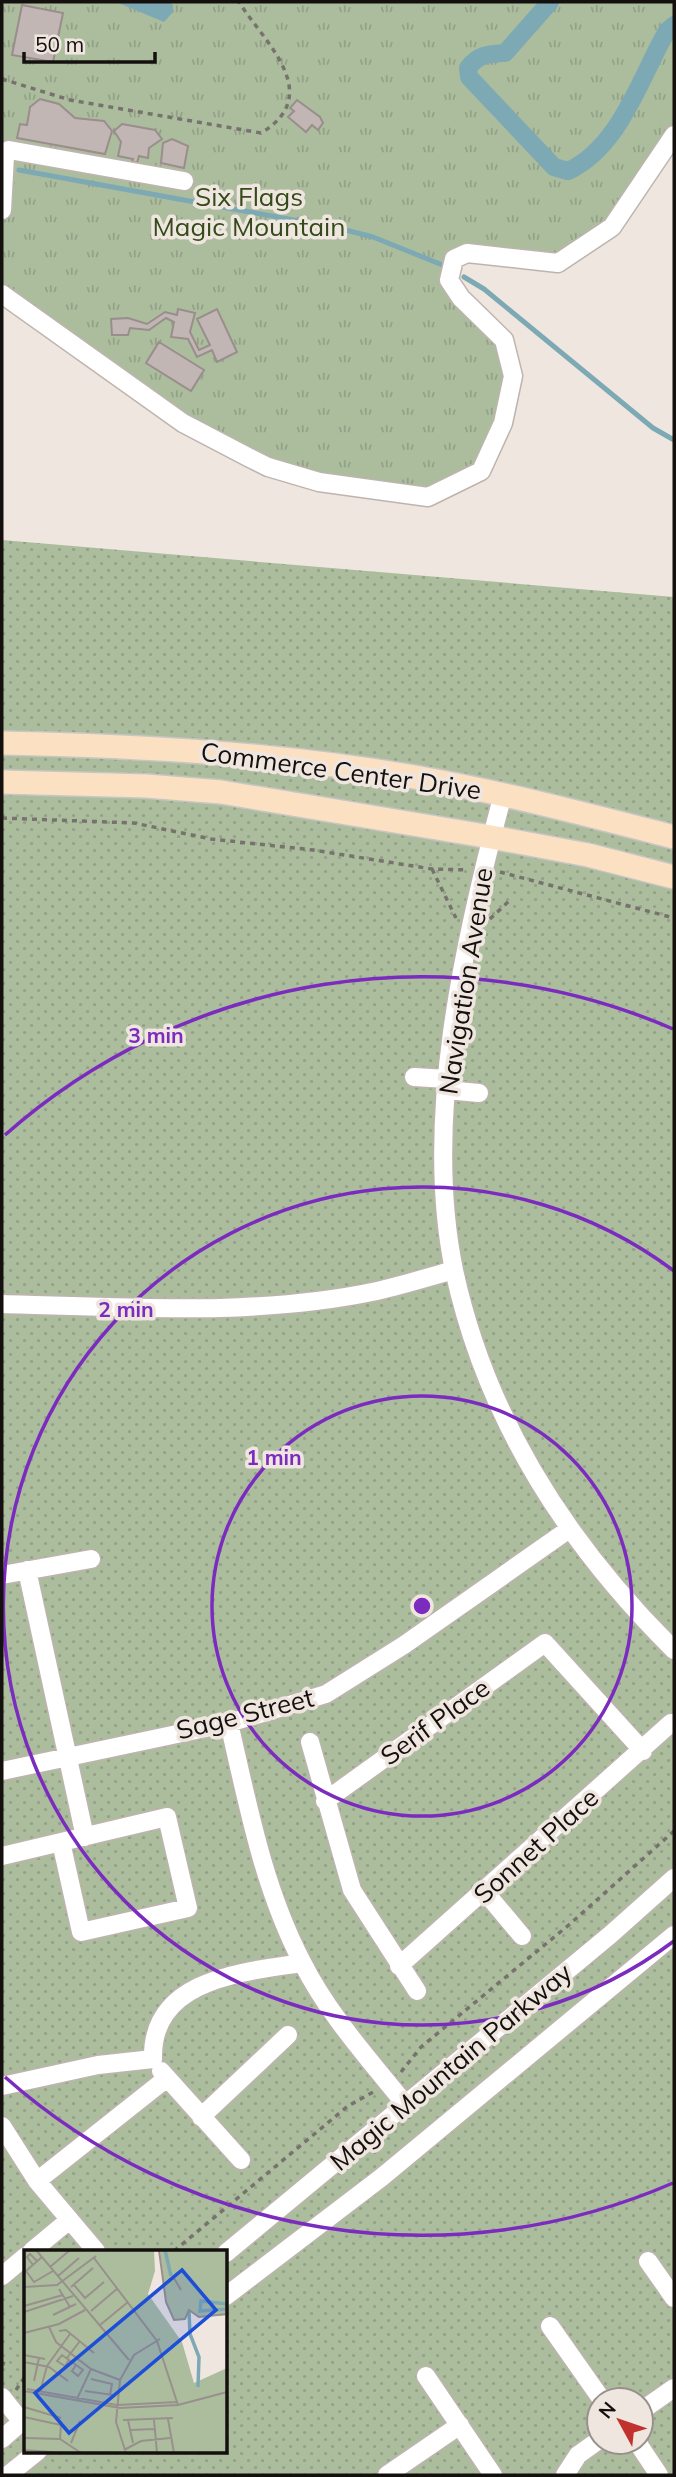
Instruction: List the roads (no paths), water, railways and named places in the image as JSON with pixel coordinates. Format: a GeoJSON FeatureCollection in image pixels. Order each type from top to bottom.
{"type":"FeatureCollection","features":[{"type":"Feature","properties":{"kind":"main road","name":"Commerce Center Drive"},"geometry":{"type":"LineString","coordinates":[[2,743],[133,745],[249,756],[425,779],[503,794],[674,837]]}},
{"type":"Feature","properties":{"kind":"main road","name":"Commerce Center Drive"},"geometry":{"type":"LineString","coordinates":[[2,782],[221,792],[491,837],[588,856],[674,877]]}},
{"type":"Feature","properties":{"kind":"street"},"geometry":{"type":"LineString","coordinates":[[2,294],[183,423],[268,467],[319,482],[428,497],[481,471],[503,423],[513,376],[504,340],[461,298],[449,280],[454,259],[467,253],[558,263],[612,227],[674,135]]}},
{"type":"Feature","properties":{"kind":"street"},"geometry":{"type":"LineString","coordinates":[[2,210],[5,156],[9,150],[184,181]]}},
{"type":"Feature","properties":{"kind":"street","name":"Navigation Avenue"},"geometry":{"type":"LineString","coordinates":[[503,794],[491,837],[460,988],[447,1084],[444,1176],[454,1270],[497,1399],[547,1498],[568,1530],[612,1586],[674,1650]]}},
{"type":"Feature","properties":{"kind":"street"},"geometry":{"type":"LineString","coordinates":[[414,1077],[479,1093]]}},
{"type":"Feature","properties":{"kind":"street"},"geometry":{"type":"LineString","coordinates":[[2,1304],[204,1308],[297,1302],[376,1291],[454,1270]]}},
{"type":"Feature","properties":{"kind":"street","name":"Sage Street"},"geometry":{"type":"LineString","coordinates":[[2,1771],[229,1723],[326,1694],[358,1676],[568,1530]]}},
{"type":"Feature","properties":{"kind":"street"},"geometry":{"type":"LineString","coordinates":[[2,1575],[91,1559]]}},
{"type":"Feature","properties":{"kind":"street"},"geometry":{"type":"LineString","coordinates":[[27,1570],[85,1837]]}},
{"type":"Feature","properties":{"kind":"street","name":"Serif Place"},"geometry":{"type":"LineString","coordinates":[[325,1801],[545,1643],[643,1751]]}},
{"type":"Feature","properties":{"kind":"street"},"geometry":{"type":"LineString","coordinates":[[229,1723],[270,1889],[302,1963],[334,2013],[405,2104]]}},
{"type":"Feature","properties":{"kind":"street","name":"Sonnet Place"},"geometry":{"type":"LineString","coordinates":[[398,1966],[485,1892],[671,1723]]}},
{"type":"Feature","properties":{"kind":"street"},"geometry":{"type":"LineString","coordinates":[[310,1742],[352,1890],[416,1991]]}},
{"type":"Feature","properties":{"kind":"street"},"geometry":{"type":"LineString","coordinates":[[2,1856],[61,1842],[85,1837],[167,1817],[188,1908],[82,1933],[61,1842]]}},
{"type":"Feature","properties":{"kind":"street","name":"Magic Mountain Parkway"},"geometry":{"type":"LineString","coordinates":[[228,2251],[610,1935],[674,1878]]}},
{"type":"Feature","properties":{"kind":"street"},"geometry":{"type":"LineString","coordinates":[[485,1892],[522,1936]]}},
{"type":"Feature","properties":{"kind":"street","name":"Magic Mountain Parkway"},"geometry":{"type":"LineString","coordinates":[[228,2294],[393,2169],[674,1935]]}},
{"type":"Feature","properties":{"kind":"street"},"geometry":{"type":"LineString","coordinates":[[241,2160],[167,2078],[153,2059],[152,2043],[165,2014],[202,1984],[234,1974],[302,1963]]}},
{"type":"Feature","properties":{"kind":"street"},"geometry":{"type":"LineString","coordinates":[[201,2117],[288,2035]]}},
{"type":"Feature","properties":{"kind":"street"},"geometry":{"type":"LineString","coordinates":[[2,2086],[77,2069],[153,2059]]}},
{"type":"Feature","properties":{"kind":"street"},"geometry":{"type":"LineString","coordinates":[[37,2181],[167,2078]]}},
{"type":"Feature","properties":{"kind":"street"},"geometry":{"type":"LineString","coordinates":[[2,2126],[37,2181],[95,2250]]}},
{"type":"Feature","properties":{"kind":"street"},"geometry":{"type":"LineString","coordinates":[[33,2250],[68,2221]]}},
{"type":"Feature","properties":{"kind":"street"},"geometry":{"type":"LineString","coordinates":[[2,2276],[24,2258]]}},
{"type":"Feature","properties":{"kind":"street"},"geometry":{"type":"LineString","coordinates":[[648,2261],[674,2298]]}},
{"type":"Feature","properties":{"kind":"street"},"geometry":{"type":"LineString","coordinates":[[550,2326],[592,2386]]}},
{"type":"Feature","properties":{"kind":"street"},"geometry":{"type":"LineString","coordinates":[[426,2376],[494,2475]]}},
{"type":"Feature","properties":{"kind":"street"},"geometry":{"type":"LineString","coordinates":[[655,2401],[674,2388]]}},
{"type":"Feature","properties":{"kind":"street"},"geometry":{"type":"LineString","coordinates":[[2,2396],[24,2420],[2,2439]]}},
{"type":"Feature","properties":{"kind":"street"},"geometry":{"type":"LineString","coordinates":[[387,2475],[460,2425]]}},
{"type":"Feature","properties":{"kind":"street"},"geometry":{"type":"LineString","coordinates":[[565,2475],[578,2455],[585,2450]]}},
{"type":"Feature","properties":{"kind":"street"},"geometry":{"type":"LineString","coordinates":[[8,2475],[37,2452]]}},
{"type":"Feature","properties":{"kind":"street"},"geometry":{"type":"LineString","coordinates":[[646,2456],[659,2475]]}},
{"type":"Feature","properties":{"kind":"water"},"geometry":{"type":"Polygon","coordinates":[[[116,2],[169,2],[173,5],[173,12],[164,22],[116,2]]]}},
{"type":"Feature","properties":{"kind":"waterway"},"geometry":{"type":"LineString","coordinates":[[550,2],[505,53],[480,57],[468,68],[469,77],[554,167],[568,171],[602,146],[615,129],[667,31],[674,25]]}},
{"type":"Feature","properties":{"kind":"waterway"},"geometry":{"type":"LineString","coordinates":[[19,170],[338,228],[373,237],[445,266]]}},
{"type":"Feature","properties":{"kind":"waterway"},"geometry":{"type":"LineString","coordinates":[[464,277],[484,289],[653,428],[674,440]]}},
{"type":"Feature","properties":{"kind":"park label","name":"Six Flags Magic Mountain"},"geometry":{"type":"Point","coordinates":[249,212]}}]}
